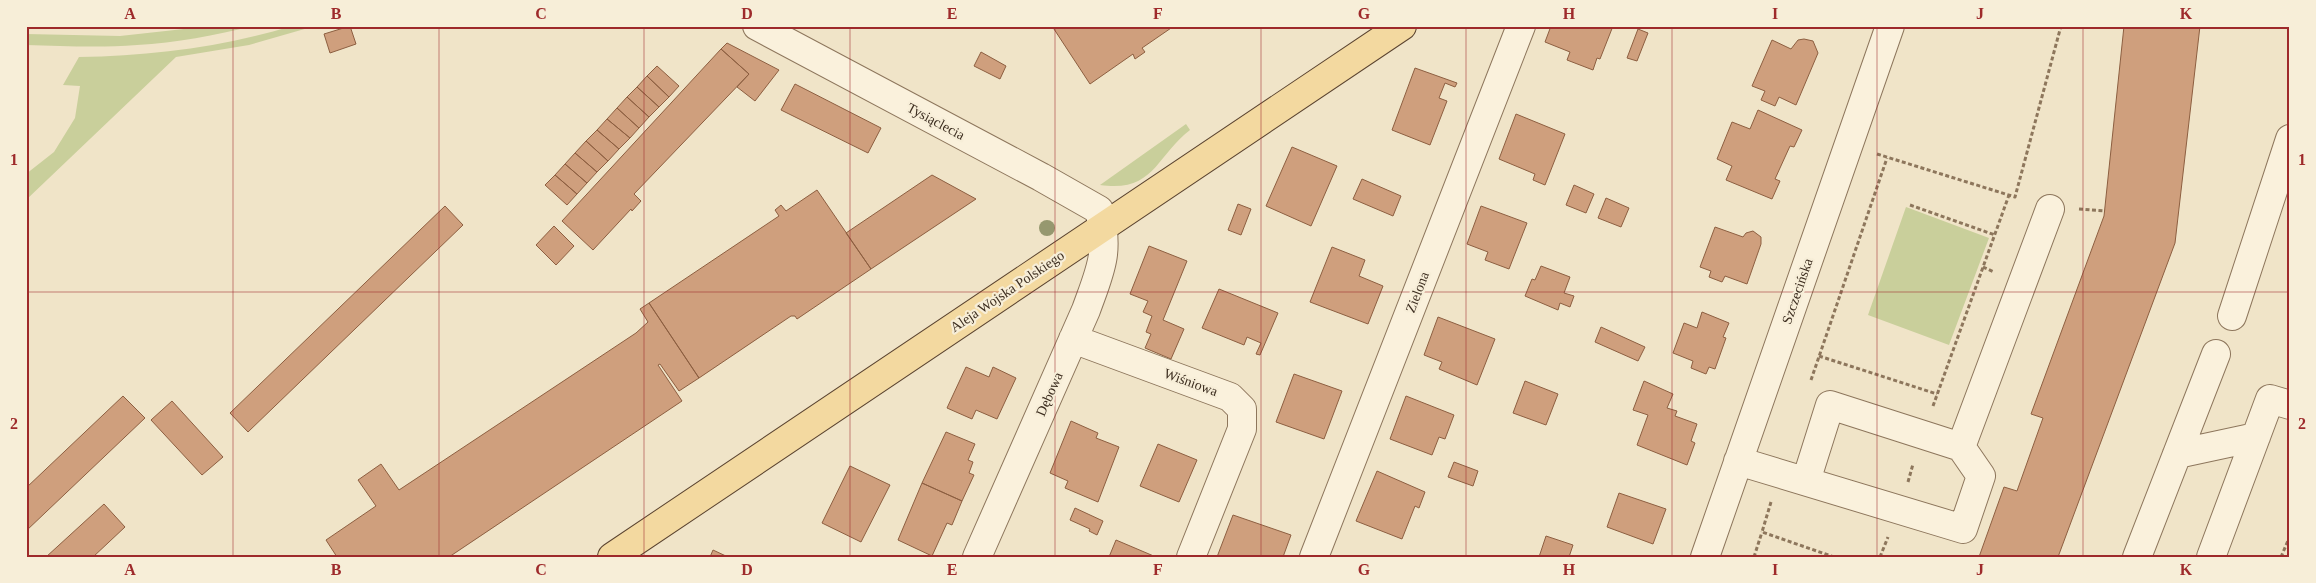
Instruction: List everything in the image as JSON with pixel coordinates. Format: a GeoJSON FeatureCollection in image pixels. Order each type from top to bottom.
{"type":"FeatureCollection","features":[{"type":"Feature","properties":{"kind":"main road","name":"Aleja Wojska Polskiego"},"geometry":{"type":"LineString","coordinates":[[612,557],[1402,26]]}},
{"type":"Feature","properties":{"kind":"street","name":"Tysiąclecia"},"geometry":{"type":"LineString","coordinates":[[757,26],[1088,202],[1099,210],[1103,227]]}},
{"type":"Feature","properties":{"kind":"street","name":"Zielona"},"geometry":{"type":"LineString","coordinates":[[1314,557],[1521,26]]}},
{"type":"Feature","properties":{"kind":"street","name":"Szczecińska"},"geometry":{"type":"LineString","coordinates":[[1705,557],[1890,26]]}},
{"type":"Feature","properties":{"kind":"street"},"geometry":{"type":"LineString","coordinates":[[2232,316],[2290,139]]}},
{"type":"Feature","properties":{"kind":"street"},"geometry":{"type":"LineString","coordinates":[[1961,447],[2050,209]]}},
{"type":"Feature","properties":{"kind":"street","name":"Dębowa"},"geometry":{"type":"LineString","coordinates":[[977,557],[1086,310],[1104,258],[1103,227]]}},
{"type":"Feature","properties":{"kind":"street","name":"Wiśniowa"},"geometry":{"type":"LineString","coordinates":[[1073,339],[1230,397],[1242,409],[1242,429],[1191,557]]}},
{"type":"Feature","properties":{"kind":"street"},"geometry":{"type":"LineString","coordinates":[[2137,557],[2216,354]]}},
{"type":"Feature","properties":{"kind":"street"},"geometry":{"type":"LineString","coordinates":[[2211,557],[2270,399],[2290,405]]}},
{"type":"Feature","properties":{"kind":"street"},"geometry":{"type":"LineString","coordinates":[[1738,461],[1963,529],[1980,476],[1961,447],[1830,405],[1806,481]]}},
{"type":"Feature","properties":{"kind":"street"},"geometry":{"type":"LineString","coordinates":[[2177,454],[2256,436]]}},
{"type":"Feature","properties":{"kind":"path"},"geometry":{"type":"LineString","coordinates":[[1810,383],[1889,158],[2015,197],[2061,26]]}},
{"type":"Feature","properties":{"kind":"path"},"geometry":{"type":"LineString","coordinates":[[1899,509],[1937,394],[2009,195]]}},
{"type":"Feature","properties":{"kind":"path"},"geometry":{"type":"LineString","coordinates":[[1910,205],[1995,235]]}},
{"type":"Feature","properties":{"kind":"path"},"geometry":{"type":"LineString","coordinates":[[2091,210],[2105,211]]}},
{"type":"Feature","properties":{"kind":"path"},"geometry":{"type":"LineString","coordinates":[[1819,356],[1937,394]]}},
{"type":"Feature","properties":{"kind":"path"},"geometry":{"type":"LineString","coordinates":[[1754,557],[1780,474]]}},
{"type":"Feature","properties":{"kind":"path"},"geometry":{"type":"LineString","coordinates":[[1762,532],[1834,557]]}},
{"type":"Feature","properties":{"kind":"path"},"geometry":{"type":"LineString","coordinates":[[2281,557],[2290,536]]}},
{"type":"Feature","properties":{"kind":"path"},"geometry":{"type":"LineString","coordinates":[[1880,557],[1888,537]]}},
{"type":"Feature","properties":{"kind":"green space"},"geometry":{"type":"Polygon","coordinates":[[[211,26],[254,26],[196,38],[152,44],[95,47],[26,45],[26,34],[120,36],[211,26]]]}},
{"type":"Feature","properties":{"kind":"green space"},"geometry":{"type":"Polygon","coordinates":[[[292,26],[315,26],[249,45],[176,57],[26,200],[26,174],[54,152],[75,118],[80,86],[63,85],[79,57],[133,55],[187,49],[239,40],[292,26]]]}},
{"type":"Feature","properties":{"kind":"green space"},"geometry":{"type":"Polygon","coordinates":[[[1186,124],[1190,130],[1143,178],[1118,186],[1100,185],[1186,124]]]}},
{"type":"Feature","properties":{"kind":"green space"},"geometry":{"type":"Polygon","coordinates":[[[1906,207],[1989,238],[1949,345],[1868,315],[1906,207]]]}},
{"type":"Feature","properties":{"kind":"building"},"geometry":{"type":"Polygon","coordinates":[[[350,26],[356,44],[330,53],[324,34],[350,26]]]}},
{"type":"Feature","properties":{"kind":"building"},"geometry":{"type":"Polygon","coordinates":[[[1052,26],[1174,26],[1142,48],[1145,52],[1135,59],[1133,54],[1090,84],[1052,26]]]}},
{"type":"Feature","properties":{"kind":"building"},"geometry":{"type":"Polygon","coordinates":[[[1551,26],[1613,26],[1600,59],[1597,58],[1593,70],[1567,60],[1570,52],[1545,42],[1551,26]]]}},
{"type":"Feature","properties":{"kind":"building"},"geometry":{"type":"Polygon","coordinates":[[[2124,26],[2200,26],[2175,243],[2058,557],[1979,557],[2004,487],[2017,491],[2043,418],[2031,414],[2104,216],[2124,26]]]}},
{"type":"Feature","properties":{"kind":"building"},"geometry":{"type":"Polygon","coordinates":[[[1638,29],[1648,33],[1637,61],[1627,58],[1638,29]]]}},
{"type":"Feature","properties":{"kind":"building"},"geometry":{"type":"Polygon","coordinates":[[[1772,40],[1791,49],[1798,40],[1813,41],[1818,53],[1796,105],[1779,97],[1775,106],[1761,100],[1765,91],[1752,86],[1772,40]]]}},
{"type":"Feature","properties":{"kind":"building"},"geometry":{"type":"Polygon","coordinates":[[[727,43],[779,70],[755,101],[737,87],[749,74],[721,49],[727,43]]]}},
{"type":"Feature","properties":{"kind":"building"},"geometry":{"type":"Polygon","coordinates":[[[721,49],[749,74],[634,194],[641,201],[632,211],[631,209],[593,250],[562,221],[721,49]]]}},
{"type":"Feature","properties":{"kind":"building"},"geometry":{"type":"Polygon","coordinates":[[[981,52],[1006,66],[1000,79],[974,66],[981,52]]]}},
{"type":"Feature","properties":{"kind":"building"},"geometry":{"type":"Polygon","coordinates":[[[657,66],[679,86],[669,97],[647,76],[657,66]]]}},
{"type":"Feature","properties":{"kind":"building"},"geometry":{"type":"Polygon","coordinates":[[[1415,68],[1457,83],[1455,87],[1445,83],[1439,98],[1447,101],[1430,145],[1392,130],[1415,68]]]}},
{"type":"Feature","properties":{"kind":"building"},"geometry":{"type":"Polygon","coordinates":[[[647,76],[669,97],[659,107],[637,87],[647,76]]]}},
{"type":"Feature","properties":{"kind":"building"},"geometry":{"type":"Polygon","coordinates":[[[795,84],[881,128],[868,153],[781,110],[795,84]]]}},
{"type":"Feature","properties":{"kind":"building"},"geometry":{"type":"Polygon","coordinates":[[[637,87],[659,107],[649,117],[627,97],[637,87]]]}},
{"type":"Feature","properties":{"kind":"building"},"geometry":{"type":"Polygon","coordinates":[[[627,97],[649,117],[639,128],[617,108],[627,97]]]}},
{"type":"Feature","properties":{"kind":"building"},"geometry":{"type":"Polygon","coordinates":[[[617,108],[639,128],[630,138],[607,119],[617,108]]]}},
{"type":"Feature","properties":{"kind":"building"},"geometry":{"type":"Polygon","coordinates":[[[1758,110],[1802,130],[1794,147],[1790,146],[1775,179],[1780,181],[1772,199],[1726,180],[1732,166],[1717,159],[1732,122],[1750,129],[1758,110]]]}},
{"type":"Feature","properties":{"kind":"building"},"geometry":{"type":"Polygon","coordinates":[[[1516,114],[1565,134],[1545,185],[1533,180],[1535,174],[1499,159],[1516,114]]]}},
{"type":"Feature","properties":{"kind":"building"},"geometry":{"type":"Polygon","coordinates":[[[607,119],[630,138],[619,149],[597,130],[607,119]]]}},
{"type":"Feature","properties":{"kind":"building"},"geometry":{"type":"Polygon","coordinates":[[[597,130],[619,149],[608,161],[586,141],[597,130]]]}},
{"type":"Feature","properties":{"kind":"building"},"geometry":{"type":"Polygon","coordinates":[[[586,141],[608,161],[597,172],[575,153],[586,141]]]}},
{"type":"Feature","properties":{"kind":"building"},"geometry":{"type":"Polygon","coordinates":[[[1292,147],[1337,166],[1311,226],[1266,206],[1292,147]]]}},
{"type":"Feature","properties":{"kind":"building"},"geometry":{"type":"Polygon","coordinates":[[[575,153],[597,172],[587,183],[565,164],[575,153]]]}},
{"type":"Feature","properties":{"kind":"building"},"geometry":{"type":"Polygon","coordinates":[[[565,164],[587,183],[577,194],[555,175],[565,164]]]}},
{"type":"Feature","properties":{"kind":"building"},"geometry":{"type":"Polygon","coordinates":[[[555,175],[577,194],[567,205],[545,185],[555,175]]]}},
{"type":"Feature","properties":{"kind":"building"},"geometry":{"type":"Polygon","coordinates":[[[932,175],[976,199],[871,269],[846,233],[932,175]]]}},
{"type":"Feature","properties":{"kind":"building"},"geometry":{"type":"Polygon","coordinates":[[[1362,179],[1401,196],[1393,216],[1353,199],[1362,179]]]}},
{"type":"Feature","properties":{"kind":"building"},"geometry":{"type":"Polygon","coordinates":[[[1574,185],[1594,194],[1586,213],[1566,205],[1574,185]]]}},
{"type":"Feature","properties":{"kind":"building"},"geometry":{"type":"Polygon","coordinates":[[[817,190],[871,269],[797,319],[795,316],[791,316],[699,378],[649,303],[779,216],[775,210],[781,205],[786,211],[817,190]]]}},
{"type":"Feature","properties":{"kind":"building"},"geometry":{"type":"Polygon","coordinates":[[[1606,198],[1629,208],[1621,227],[1598,218],[1606,198]]]}},
{"type":"Feature","properties":{"kind":"building"},"geometry":{"type":"Polygon","coordinates":[[[1238,204],[1251,209],[1241,235],[1228,230],[1238,204]]]}},
{"type":"Feature","properties":{"kind":"building"},"geometry":{"type":"Polygon","coordinates":[[[445,206],[463,225],[248,432],[230,413],[445,206]]]}},
{"type":"Feature","properties":{"kind":"building"},"geometry":{"type":"Polygon","coordinates":[[[1481,206],[1527,223],[1509,269],[1485,260],[1488,252],[1467,244],[1481,206]]]}},
{"type":"Feature","properties":{"kind":"building"},"geometry":{"type":"Polygon","coordinates":[[[554,226],[574,246],[556,265],[536,245],[554,226]]]}},
{"type":"Feature","properties":{"kind":"building"},"geometry":{"type":"Polygon","coordinates":[[[1715,227],[1743,237],[1746,233],[1753,231],[1761,237],[1761,244],[1747,284],[1725,276],[1722,282],[1709,277],[1711,271],[1700,267],[1715,227]]]}},
{"type":"Feature","properties":{"kind":"building"},"geometry":{"type":"Polygon","coordinates":[[[1149,246],[1187,261],[1163,320],[1184,329],[1171,359],[1145,348],[1151,334],[1146,332],[1152,316],[1143,312],[1148,301],[1130,294],[1149,246]]]}},
{"type":"Feature","properties":{"kind":"building"},"geometry":{"type":"Polygon","coordinates":[[[1332,247],[1365,260],[1359,276],[1383,286],[1368,324],[1310,302],[1332,247]]]}},
{"type":"Feature","properties":{"kind":"building"},"geometry":{"type":"Polygon","coordinates":[[[1541,266],[1570,277],[1564,293],[1574,296],[1570,307],[1560,303],[1558,310],[1525,296],[1532,279],[1535,280],[1541,266]]]}},
{"type":"Feature","properties":{"kind":"building"},"geometry":{"type":"Polygon","coordinates":[[[1219,289],[1278,313],[1260,355],[1256,354],[1261,343],[1247,337],[1244,345],[1202,328],[1219,289]]]}},
{"type":"Feature","properties":{"kind":"building"},"geometry":{"type":"Polygon","coordinates":[[[649,303],[699,378],[679,391],[660,364],[658,365],[682,401],[449,557],[337,557],[326,540],[376,506],[358,480],[381,464],[399,490],[636,333],[648,322],[640,309],[649,303]]]}},
{"type":"Feature","properties":{"kind":"building"},"geometry":{"type":"Polygon","coordinates":[[[1702,312],[1729,323],[1723,337],[1726,338],[1715,369],[1709,367],[1706,374],[1691,368],[1693,361],[1673,353],[1684,323],[1697,328],[1702,312]]]}},
{"type":"Feature","properties":{"kind":"building"},"geometry":{"type":"Polygon","coordinates":[[[1438,317],[1495,339],[1477,385],[1439,369],[1442,362],[1424,355],[1438,317]]]}},
{"type":"Feature","properties":{"kind":"building"},"geometry":{"type":"Polygon","coordinates":[[[1601,327],[1645,347],[1638,361],[1595,342],[1601,327]]]}},
{"type":"Feature","properties":{"kind":"building"},"geometry":{"type":"Polygon","coordinates":[[[966,367],[989,377],[993,367],[1016,378],[997,419],[976,410],[972,419],[947,408],[966,367]]]}},
{"type":"Feature","properties":{"kind":"building"},"geometry":{"type":"Polygon","coordinates":[[[1294,374],[1342,391],[1324,439],[1276,422],[1294,374]]]}},
{"type":"Feature","properties":{"kind":"building"},"geometry":{"type":"Polygon","coordinates":[[[1525,381],[1558,394],[1546,425],[1513,413],[1525,381]]]}},
{"type":"Feature","properties":{"kind":"building"},"geometry":{"type":"Polygon","coordinates":[[[1644,381],[1673,394],[1667,408],[1677,411],[1675,416],[1697,424],[1691,441],[1695,443],[1687,465],[1637,445],[1648,415],[1633,410],[1644,381]]]}},
{"type":"Feature","properties":{"kind":"building"},"geometry":{"type":"Polygon","coordinates":[[[123,396],[145,418],[26,531],[26,488],[123,396]]]}},
{"type":"Feature","properties":{"kind":"building"},"geometry":{"type":"Polygon","coordinates":[[[1406,396],[1454,415],[1445,439],[1439,437],[1432,455],[1390,439],[1406,396]]]}},
{"type":"Feature","properties":{"kind":"building"},"geometry":{"type":"Polygon","coordinates":[[[172,401],[223,457],[202,475],[151,420],[172,401]]]}},
{"type":"Feature","properties":{"kind":"building"},"geometry":{"type":"Polygon","coordinates":[[[1071,421],[1098,433],[1096,438],[1119,447],[1098,502],[1065,488],[1068,481],[1050,473],[1071,421]]]}},
{"type":"Feature","properties":{"kind":"building"},"geometry":{"type":"Polygon","coordinates":[[[946,432],[975,444],[968,460],[973,462],[969,473],[974,475],[962,501],[922,483],[946,432]]]}},
{"type":"Feature","properties":{"kind":"building"},"geometry":{"type":"Polygon","coordinates":[[[1158,444],[1197,460],[1179,502],[1140,486],[1158,444]]]}},
{"type":"Feature","properties":{"kind":"building"},"geometry":{"type":"Polygon","coordinates":[[[1454,462],[1478,471],[1473,486],[1448,477],[1454,462]]]}},
{"type":"Feature","properties":{"kind":"building"},"geometry":{"type":"Polygon","coordinates":[[[850,466],[890,485],[861,542],[822,523],[850,466]]]}},
{"type":"Feature","properties":{"kind":"building"},"geometry":{"type":"Polygon","coordinates":[[[1377,471],[1425,492],[1419,508],[1415,506],[1402,539],[1356,521],[1377,471]]]}},
{"type":"Feature","properties":{"kind":"building"},"geometry":{"type":"Polygon","coordinates":[[[922,483],[962,501],[952,525],[947,523],[932,556],[898,540],[922,483]]]}},
{"type":"Feature","properties":{"kind":"building"},"geometry":{"type":"Polygon","coordinates":[[[1619,493],[1666,509],[1653,544],[1607,527],[1619,493]]]}},
{"type":"Feature","properties":{"kind":"building"},"geometry":{"type":"Polygon","coordinates":[[[104,504],[125,527],[93,557],[46,557],[104,504]]]}},
{"type":"Feature","properties":{"kind":"building"},"geometry":{"type":"Polygon","coordinates":[[[1075,508],[1103,521],[1097,535],[1089,531],[1090,529],[1070,520],[1075,508]]]}},
{"type":"Feature","properties":{"kind":"building"},"geometry":{"type":"Polygon","coordinates":[[[1233,515],[1291,535],[1283,557],[1217,557],[1233,515]]]}},
{"type":"Feature","properties":{"kind":"building"},"geometry":{"type":"Polygon","coordinates":[[[1546,536],[1573,545],[1569,557],[1539,557],[1546,536]]]}},
{"type":"Feature","properties":{"kind":"building"},"geometry":{"type":"Polygon","coordinates":[[[1116,540],[1156,557],[1109,557],[1116,540]]]}},
{"type":"Feature","properties":{"kind":"building"},"geometry":{"type":"Polygon","coordinates":[[[713,550],[728,557],[710,557],[713,550]]]}}]}
